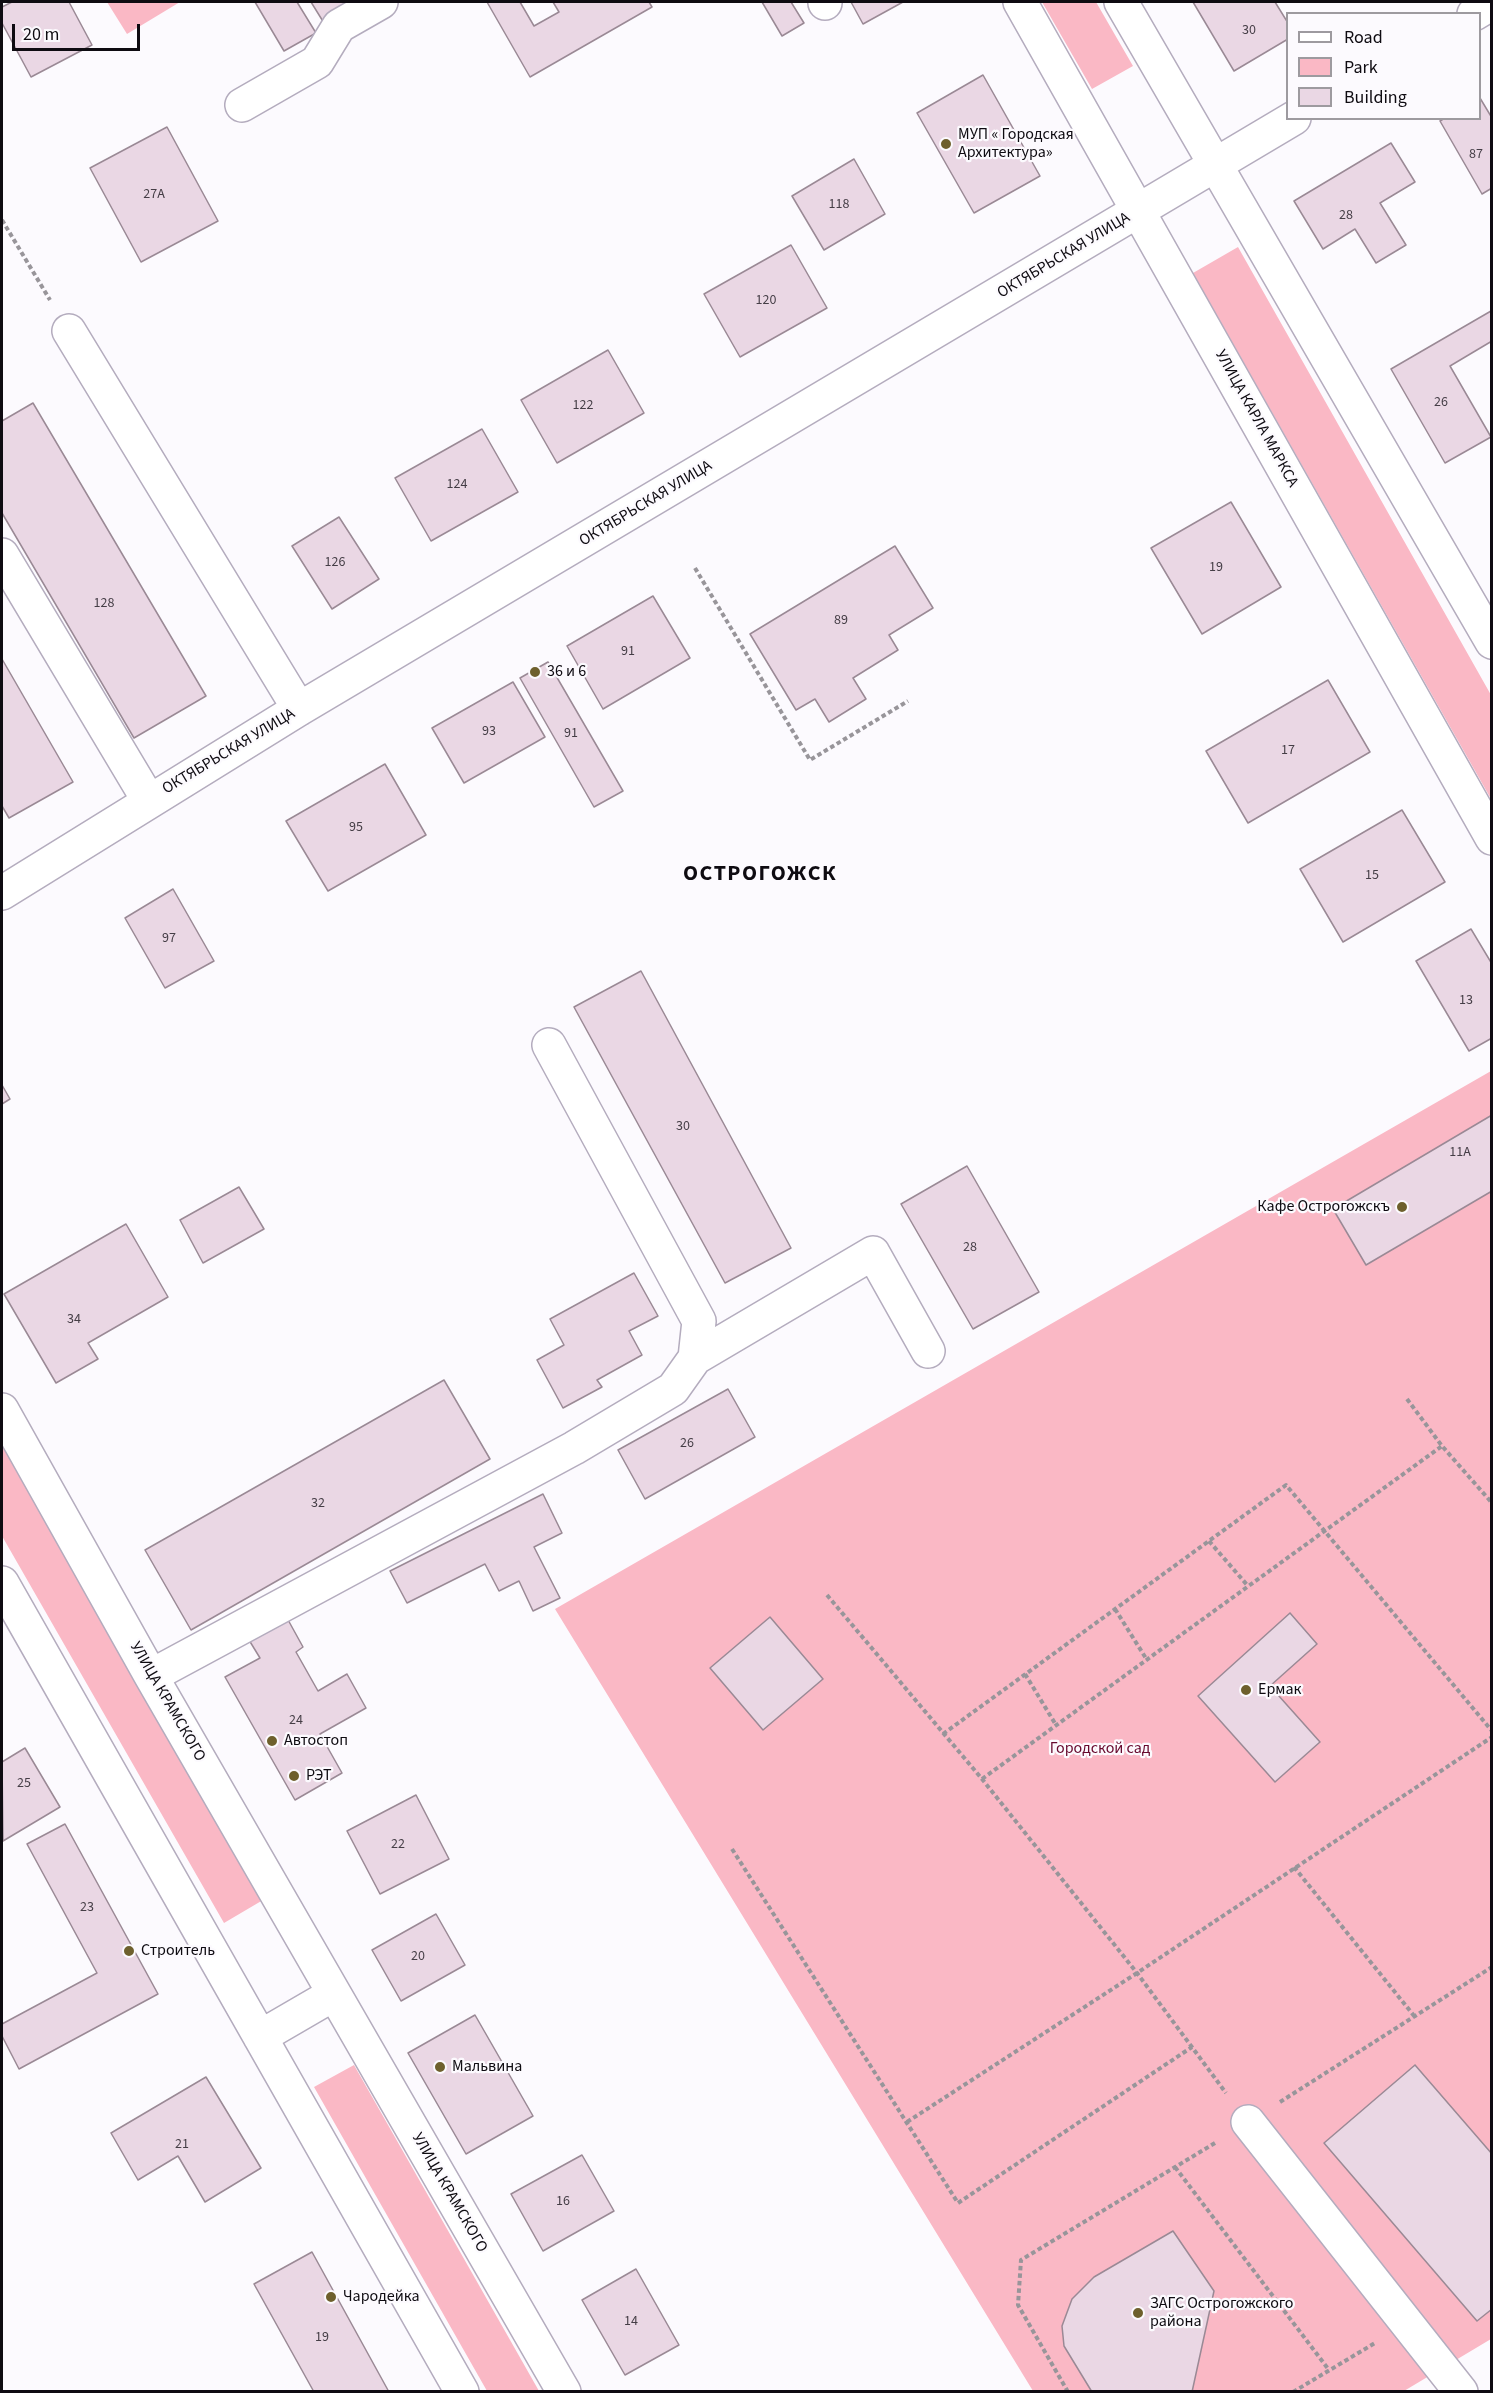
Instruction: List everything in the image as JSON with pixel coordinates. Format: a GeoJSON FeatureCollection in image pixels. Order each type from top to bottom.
{"type":"FeatureCollection","features":[{"type":"Feature","properties":{"kind":"street"},"geometry":{"type":"LineString","coordinates":[[243,105],[317,62],[339,26],[381,2]]}},
{"type":"Feature","properties":{"kind":"street","name":"УЛИЦА КАРЛА МАРКСА"},"geometry":{"type":"LineString","coordinates":[[1020,2],[1491,838]]}},
{"type":"Feature","properties":{"kind":"street"},"geometry":{"type":"LineString","coordinates":[[1120,2],[1491,642]]}},
{"type":"Feature","properties":{"kind":"street"},"geometry":{"type":"LineString","coordinates":[[1477,12],[1491,3]]}},
{"type":"Feature","properties":{"kind":"street","name":"ОКТЯБРЬСКАЯ УЛИЦА"},"geometry":{"type":"LineString","coordinates":[[2,893],[299,709],[1291,120]]}},
{"type":"Feature","properties":{"kind":"street"},"geometry":{"type":"LineString","coordinates":[[69,331],[299,709]]}},
{"type":"Feature","properties":{"kind":"street"},"geometry":{"type":"LineString","coordinates":[[2,555],[149,801]]}},
{"type":"Feature","properties":{"kind":"street"},"geometry":{"type":"LineString","coordinates":[[549,1045],[699,1321],[695,1358]]}},
{"type":"Feature","properties":{"kind":"street"},"geometry":{"type":"LineString","coordinates":[[151,1676],[584,1442],[673,1389],[695,1358],[873,1253],[928,1350]]}},
{"type":"Feature","properties":{"kind":"street","name":"УЛИЦА КРАМСКОГО"},"geometry":{"type":"LineString","coordinates":[[2,1410],[151,1676],[564,2391]]}},
{"type":"Feature","properties":{"kind":"street"},"geometry":{"type":"LineString","coordinates":[[2,1583],[462,2391]]}},
{"type":"Feature","properties":{"kind":"street"},"geometry":{"type":"LineString","coordinates":[[260,2037],[334,1994]]}},
{"type":"Feature","properties":{"kind":"street"},"geometry":{"type":"LineString","coordinates":[[1248,2122],[1461,2391]]}},
{"type":"Feature","properties":{"kind":"path"},"geometry":{"type":"LineString","coordinates":[[2,220],[69,331]]}},
{"type":"Feature","properties":{"kind":"path"},"geometry":{"type":"LineString","coordinates":[[695,568],[810,760],[908,701]]}},
{"type":"Feature","properties":{"kind":"path"},"geometry":{"type":"LineString","coordinates":[[1407,1399],[1442,1446],[1491,1503]]}},
{"type":"Feature","properties":{"kind":"path"},"geometry":{"type":"LineString","coordinates":[[982,1779],[1442,1446]]}},
{"type":"Feature","properties":{"kind":"path"},"geometry":{"type":"LineString","coordinates":[[943,1734],[1286,1485],[1491,1731]]}},
{"type":"Feature","properties":{"kind":"path"},"geometry":{"type":"LineString","coordinates":[[1209,1541],[1248,1586]]}},
{"type":"Feature","properties":{"kind":"path"},"geometry":{"type":"LineString","coordinates":[[827,1595],[982,1779],[1137,1972],[1248,2122]]}},
{"type":"Feature","properties":{"kind":"path"},"geometry":{"type":"LineString","coordinates":[[1115,1609],[1147,1660]]}},
{"type":"Feature","properties":{"kind":"path"},"geometry":{"type":"LineString","coordinates":[[1025,1674],[1056,1725]]}},
{"type":"Feature","properties":{"kind":"path"},"geometry":{"type":"LineString","coordinates":[[907,2122],[1491,1737]]}},
{"type":"Feature","properties":{"kind":"path"},"geometry":{"type":"LineString","coordinates":[[732,1849],[958,2203],[1192,2047]]}},
{"type":"Feature","properties":{"kind":"path"},"geometry":{"type":"LineString","coordinates":[[1294,1867],[1415,2016]]}},
{"type":"Feature","properties":{"kind":"path"},"geometry":{"type":"LineString","coordinates":[[1068,2391],[1018,2305],[1021,2260],[1248,2122],[1491,1967]]}},
{"type":"Feature","properties":{"kind":"path"},"geometry":{"type":"LineString","coordinates":[[1175,2167],[1329,2370]]}},
{"type":"Feature","properties":{"kind":"path"},"geometry":{"type":"LineString","coordinates":[[1293,2391],[1408,2323]]}},
{"type":"Feature","properties":{"kind":"green space"},"geometry":{"type":"Polygon","coordinates":[[[107,2],[180,2],[127,34],[107,2]]]}},
{"type":"Feature","properties":{"kind":"green space"},"geometry":{"type":"Polygon","coordinates":[[[1042,2],[1096,2],[1133,66],[1092,89],[1042,2]]]}},
{"type":"Feature","properties":{"kind":"green space"},"geometry":{"type":"Polygon","coordinates":[[[1238,247],[1491,695],[1491,799],[1193,273],[1238,247]]]}},
{"type":"Feature","properties":{"kind":"green space","name":"Городской сад"},"geometry":{"type":"Polygon","coordinates":[[[1491,1071],[1491,2339],[1404,2391],[1033,2391],[555,1609],[1491,1071]]]}},
{"type":"Feature","properties":{"kind":"green space"},"geometry":{"type":"Polygon","coordinates":[[[2,1445],[263,1900],[224,1923],[2,1536],[2,1445]]]}},
{"type":"Feature","properties":{"kind":"green space"},"geometry":{"type":"Polygon","coordinates":[[[354,2065],[539,2391],[487,2391],[314,2087],[354,2065]]]}},
{"type":"Feature","properties":{"kind":"building"},"geometry":{"type":"Polygon","coordinates":[[[12,2],[69,2],[92,45],[31,77],[2,23],[2,7],[12,2]]]}},
{"type":"Feature","properties":{"kind":"building"},"geometry":{"type":"Polygon","coordinates":[[[255,2],[297,2],[316,33],[284,51],[255,2]]]}},
{"type":"Feature","properties":{"kind":"building"},"geometry":{"type":"Polygon","coordinates":[[[311,2],[361,2],[324,23],[311,2]]]}},
{"type":"Feature","properties":{"kind":"building"},"geometry":{"type":"Polygon","coordinates":[[[487,2],[520,2],[534,26],[559,12],[553,2],[649,2],[652,7],[530,77],[487,2]]]}},
{"type":"Feature","properties":{"kind":"building"},"geometry":{"type":"Polygon","coordinates":[[[762,2],[791,2],[804,23],[782,36],[762,2]]]}},
{"type":"Feature","properties":{"kind":"building"},"geometry":{"type":"Polygon","coordinates":[[[851,2],[903,2],[863,24],[851,2]]]}},
{"type":"Feature","properties":{"kind":"building"},"geometry":{"type":"Polygon","coordinates":[[[1193,2],[1275,2],[1286,20],[1286,40],[1234,71],[1193,2]]]}},
{"type":"Feature","properties":{"kind":"building"},"geometry":{"type":"Polygon","coordinates":[[[983,75],[1040,176],[974,213],[917,113],[983,75]]]}},
{"type":"Feature","properties":{"kind":"building"},"geometry":{"type":"Polygon","coordinates":[[[1481,100],[1492,118],[1492,188],[1482,194],[1440,121],[1481,120],[1481,100]]]}},
{"type":"Feature","properties":{"kind":"building"},"geometry":{"type":"Polygon","coordinates":[[[167,127],[218,221],[141,262],[90,168],[167,127]]]}},
{"type":"Feature","properties":{"kind":"building"},"geometry":{"type":"Polygon","coordinates":[[[1391,143],[1415,182],[1380,203],[1406,245],[1376,263],[1355,229],[1323,249],[1294,201],[1391,143]]]}},
{"type":"Feature","properties":{"kind":"building"},"geometry":{"type":"Polygon","coordinates":[[[854,159],[885,214],[824,250],[792,196],[854,159]]]}},
{"type":"Feature","properties":{"kind":"building"},"geometry":{"type":"Polygon","coordinates":[[[791,245],[827,308],[740,357],[704,294],[791,245]]]}},
{"type":"Feature","properties":{"kind":"building"},"geometry":{"type":"Polygon","coordinates":[[[1491,311],[1492,341],[1450,366],[1491,437],[1445,463],[1391,369],[1491,311]]]}},
{"type":"Feature","properties":{"kind":"building"},"geometry":{"type":"Polygon","coordinates":[[[608,350],[644,413],[557,463],[521,400],[608,350]]]}},
{"type":"Feature","properties":{"kind":"building"},"geometry":{"type":"Polygon","coordinates":[[[33,403],[206,696],[134,738],[2,513],[2,421],[33,403]]]}},
{"type":"Feature","properties":{"kind":"building"},"geometry":{"type":"Polygon","coordinates":[[[482,429],[518,492],[431,541],[395,478],[482,429]]]}},
{"type":"Feature","properties":{"kind":"building"},"geometry":{"type":"Polygon","coordinates":[[[1231,502],[1281,587],[1202,634],[1151,548],[1231,502]]]}},
{"type":"Feature","properties":{"kind":"building"},"geometry":{"type":"Polygon","coordinates":[[[339,517],[379,579],[332,609],[292,546],[339,517]]]}},
{"type":"Feature","properties":{"kind":"building"},"geometry":{"type":"Polygon","coordinates":[[[895,546],[933,608],[889,635],[898,650],[853,678],[866,699],[829,722],[815,699],[796,710],[750,634],[895,546]]]}},
{"type":"Feature","properties":{"kind":"building"},"geometry":{"type":"Polygon","coordinates":[[[653,596],[690,658],[603,709],[567,646],[653,596]]]}},
{"type":"Feature","properties":{"kind":"building"},"geometry":{"type":"Polygon","coordinates":[[[2,659],[73,782],[9,818],[2,806],[2,659]]]}},
{"type":"Feature","properties":{"kind":"building"},"geometry":{"type":"Polygon","coordinates":[[[548,662],[623,791],[594,807],[520,678],[548,662]]]}},
{"type":"Feature","properties":{"kind":"building"},"geometry":{"type":"Polygon","coordinates":[[[1328,680],[1370,752],[1248,823],[1206,751],[1328,680]]]}},
{"type":"Feature","properties":{"kind":"building"},"geometry":{"type":"Polygon","coordinates":[[[513,682],[545,737],[464,783],[432,728],[513,682]]]}},
{"type":"Feature","properties":{"kind":"building"},"geometry":{"type":"Polygon","coordinates":[[[385,764],[426,835],[328,891],[286,821],[385,764]]]}},
{"type":"Feature","properties":{"kind":"building"},"geometry":{"type":"Polygon","coordinates":[[[1402,810],[1445,882],[1343,942],[1300,869],[1402,810]]]}},
{"type":"Feature","properties":{"kind":"building"},"geometry":{"type":"Polygon","coordinates":[[[173,889],[214,961],[165,988],[125,918],[173,889]]]}},
{"type":"Feature","properties":{"kind":"building"},"geometry":{"type":"Polygon","coordinates":[[[1471,929],[1492,964],[1492,1038],[1469,1051],[1416,961],[1471,929]]]}},
{"type":"Feature","properties":{"kind":"building"},"geometry":{"type":"Polygon","coordinates":[[[641,971],[791,1248],[725,1283],[574,1007],[641,971]]]}},
{"type":"Feature","properties":{"kind":"building"},"geometry":{"type":"Polygon","coordinates":[[[2,1085],[10,1099],[2,1104],[2,1085]]]}},
{"type":"Feature","properties":{"kind":"building"},"geometry":{"type":"Polygon","coordinates":[[[1492,1115],[1492,1191],[1366,1265],[1333,1209],[1492,1115]]]}},
{"type":"Feature","properties":{"kind":"building"},"geometry":{"type":"Polygon","coordinates":[[[967,1166],[1039,1292],[973,1329],[901,1204],[967,1166]]]}},
{"type":"Feature","properties":{"kind":"building"},"geometry":{"type":"Polygon","coordinates":[[[239,1187],[264,1229],[203,1263],[180,1220],[239,1187]]]}},
{"type":"Feature","properties":{"kind":"building"},"geometry":{"type":"Polygon","coordinates":[[[126,1224],[168,1297],[88,1343],[98,1359],[56,1383],[4,1294],[126,1224]]]}},
{"type":"Feature","properties":{"kind":"building"},"geometry":{"type":"Polygon","coordinates":[[[634,1273],[658,1316],[629,1331],[642,1355],[597,1380],[602,1387],[563,1408],[537,1360],[564,1345],[550,1319],[634,1273]]]}},
{"type":"Feature","properties":{"kind":"building"},"geometry":{"type":"Polygon","coordinates":[[[444,1380],[490,1459],[191,1630],[145,1550],[444,1380]]]}},
{"type":"Feature","properties":{"kind":"building"},"geometry":{"type":"Polygon","coordinates":[[[728,1389],[755,1437],[645,1499],[618,1450],[728,1389]]]}},
{"type":"Feature","properties":{"kind":"building"},"geometry":{"type":"Polygon","coordinates":[[[543,1494],[562,1533],[534,1547],[560,1598],[533,1611],[519,1581],[499,1591],[485,1564],[407,1603],[390,1571],[543,1494]]]}},
{"type":"Feature","properties":{"kind":"building"},"geometry":{"type":"Polygon","coordinates":[[[1290,1613],[1317,1644],[1270,1686],[1320,1742],[1275,1782],[1198,1696],[1290,1613]]]}},
{"type":"Feature","properties":{"kind":"building"},"geometry":{"type":"Polygon","coordinates":[[[770,1617],[823,1679],[763,1730],[710,1668],[770,1617]]]}},
{"type":"Feature","properties":{"kind":"building"},"geometry":{"type":"Polygon","coordinates":[[[287,1618],[303,1647],[296,1652],[318,1691],[347,1674],[366,1708],[320,1734],[342,1773],[295,1800],[225,1677],[260,1658],[249,1640],[287,1618]]]}},
{"type":"Feature","properties":{"kind":"building"},"geometry":{"type":"Polygon","coordinates":[[[25,1748],[60,1807],[3,1841],[2,1762],[25,1748]]]}},
{"type":"Feature","properties":{"kind":"building"},"geometry":{"type":"Polygon","coordinates":[[[416,1795],[449,1859],[380,1894],[347,1831],[416,1795]]]}},
{"type":"Feature","properties":{"kind":"building"},"geometry":{"type":"Polygon","coordinates":[[[65,1824],[158,1994],[19,2069],[2,2036],[2,2024],[97,1973],[27,1844],[65,1824]]]}},
{"type":"Feature","properties":{"kind":"building"},"geometry":{"type":"Polygon","coordinates":[[[436,1914],[465,1965],[401,2001],[372,1950],[436,1914]]]}},
{"type":"Feature","properties":{"kind":"building"},"geometry":{"type":"Polygon","coordinates":[[[475,2015],[533,2116],[466,2154],[408,2053],[475,2015]]]}},
{"type":"Feature","properties":{"kind":"building"},"geometry":{"type":"Polygon","coordinates":[[[1415,2065],[1492,2154],[1492,2309],[1477,2321],[1324,2143],[1415,2065]]]}},
{"type":"Feature","properties":{"kind":"building"},"geometry":{"type":"Polygon","coordinates":[[[206,2077],[261,2168],[205,2202],[178,2156],[138,2180],[111,2133],[206,2077]]]}},
{"type":"Feature","properties":{"kind":"building"},"geometry":{"type":"Polygon","coordinates":[[[582,2155],[614,2211],[543,2251],[511,2194],[582,2155]]]}},
{"type":"Feature","properties":{"kind":"building","name":"ЗАГС Острогожского района"},"geometry":{"type":"Polygon","coordinates":[[[1173,2231],[1214,2291],[1192,2392],[1092,2392],[1064,2346],[1062,2326],[1072,2299],[1094,2277],[1173,2231]]]}},
{"type":"Feature","properties":{"kind":"building"},"geometry":{"type":"Polygon","coordinates":[[[312,2252],[389,2392],[314,2392],[254,2284],[312,2252]]]}},
{"type":"Feature","properties":{"kind":"building"},"geometry":{"type":"Polygon","coordinates":[[[636,2269],[679,2345],[625,2375],[582,2300],[636,2269]]]}},
{"type":"Feature","properties":{"kind":"place","name":"МУП « Городская Архитектура»"},"geometry":{"type":"Point","coordinates":[946,144]}},
{"type":"Feature","properties":{"kind":"place","name":"36 и 6"},"geometry":{"type":"Point","coordinates":[535,672]}},
{"type":"Feature","properties":{"kind":"place","name":"Кафе Острогожскъ"},"geometry":{"type":"Point","coordinates":[1402,1207]}},
{"type":"Feature","properties":{"kind":"place","name":"Ермак"},"geometry":{"type":"Point","coordinates":[1246,1690]}},
{"type":"Feature","properties":{"kind":"place","name":"Автостоп"},"geometry":{"type":"Point","coordinates":[272,1741]}},
{"type":"Feature","properties":{"kind":"place","name":"РЭТ"},"geometry":{"type":"Point","coordinates":[294,1776]}},
{"type":"Feature","properties":{"kind":"place","name":"Строитель"},"geometry":{"type":"Point","coordinates":[129,1951]}},
{"type":"Feature","properties":{"kind":"place","name":"Мальвина"},"geometry":{"type":"Point","coordinates":[440,2067]}},
{"type":"Feature","properties":{"kind":"place","name":"Чародейка"},"geometry":{"type":"Point","coordinates":[331,2297]}},
{"type":"Feature","properties":{"kind":"place","name":"ЗАГС Острогожского района"},"geometry":{"type":"Point","coordinates":[1138,2313]}},
{"type":"Feature","properties":{"kind":"district","name":"ОСТРОГОЖСК"},"geometry":{"type":"Point","coordinates":[760,875]}}]}
